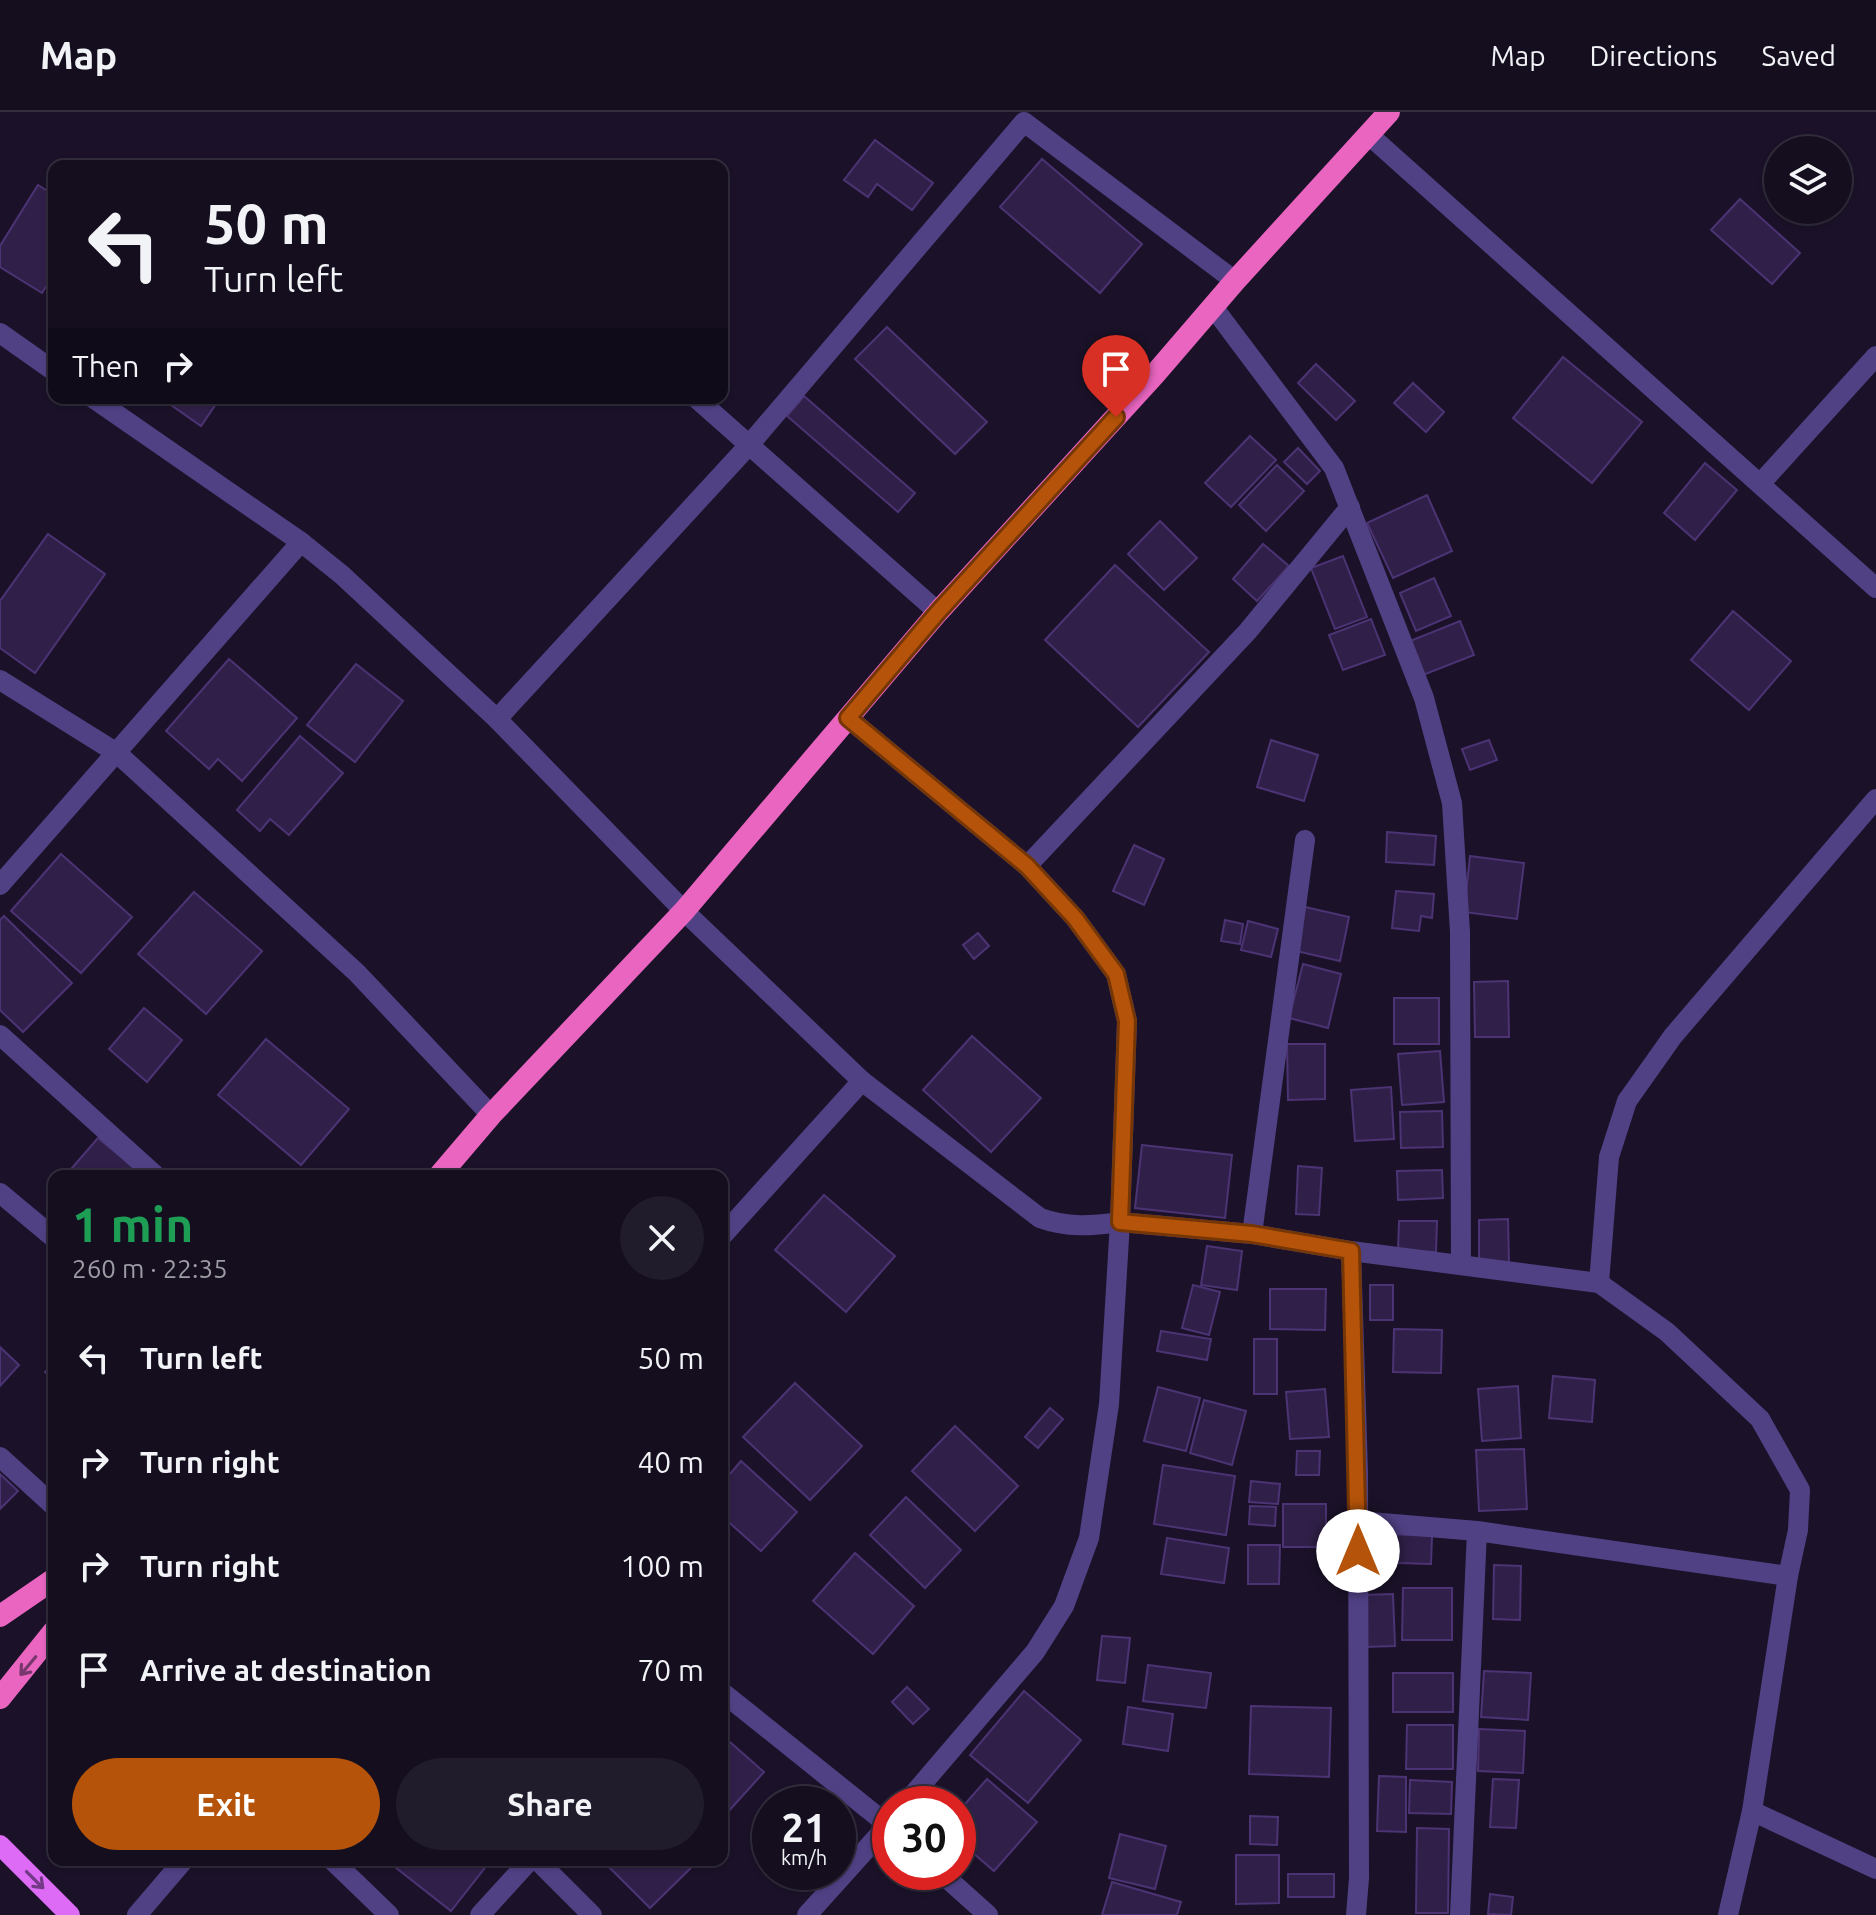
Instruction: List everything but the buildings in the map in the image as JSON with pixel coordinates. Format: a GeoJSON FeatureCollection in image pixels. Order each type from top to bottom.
{"type":"FeatureCollection","features":[{"type":"Feature","properties":{"kind":"highway"},"geometry":{"type":"LineString","coordinates":[[444,1170],[491,1115],[684,911],[938,612],[1389,112]]}},
{"type":"Feature","properties":{"kind":"highway"},"geometry":{"type":"LineString","coordinates":[[0,1616],[48,1583]]}},
{"type":"Feature","properties":{"kind":"highway"},"geometry":{"type":"LineString","coordinates":[[0,1698],[48,1638]]}},
{"type":"Feature","properties":{"kind":"main road"},"geometry":{"type":"LineString","coordinates":[[0,1845],[70,1915]]}},
{"type":"Feature","properties":{"kind":"street"},"geometry":{"type":"LineString","coordinates":[[497,719],[750,444],[1018,117],[1235,281]]}},
{"type":"Feature","properties":{"kind":"street"},"geometry":{"type":"LineString","coordinates":[[1369,135],[1876,588]]}},
{"type":"Feature","properties":{"kind":"street"},"geometry":{"type":"LineString","coordinates":[[1213,307],[1334,468],[1424,698],[1452,803],[1460,932],[1461,1265]]}},
{"type":"Feature","properties":{"kind":"street"},"geometry":{"type":"LineString","coordinates":[[0,333],[48,367]]}},
{"type":"Feature","properties":{"kind":"street"},"geometry":{"type":"LineString","coordinates":[[1760,484],[1876,356]]}},
{"type":"Feature","properties":{"kind":"street"},"geometry":{"type":"LineString","coordinates":[[102,404],[301,542],[342,575],[497,719],[684,911],[862,1081],[1040,1218],[1063,1226],[1120,1222],[1252,1234],[1351,1251],[1599,1283],[1667,1332],[1760,1419],[1800,1490],[1798,1530],[1788,1576],[1752,1811],[1728,1915]]}},
{"type":"Feature","properties":{"kind":"street"},"geometry":{"type":"LineString","coordinates":[[703,404],[938,612]]}},
{"type":"Feature","properties":{"kind":"street"},"geometry":{"type":"LineString","coordinates":[[1027,866],[1248,631],[1350,507]]}},
{"type":"Feature","properties":{"kind":"street"},"geometry":{"type":"LineString","coordinates":[[0,885],[301,542]]}},
{"type":"Feature","properties":{"kind":"street"},"geometry":{"type":"LineString","coordinates":[[0,680],[117,753],[357,973],[491,1115]]}},
{"type":"Feature","properties":{"kind":"street"},"geometry":{"type":"LineString","coordinates":[[848,718],[1027,866],[1075,918],[1116,974],[1127,1021],[1120,1222],[1109,1404],[1089,1538],[1064,1606],[1035,1652],[920,1786]]}},
{"type":"Feature","properties":{"kind":"street"},"geometry":{"type":"LineString","coordinates":[[1599,1283],[1609,1157],[1627,1101],[1673,1036],[1876,799]]}},
{"type":"Feature","properties":{"kind":"street"},"geometry":{"type":"LineString","coordinates":[[1252,1234],[1305,840]]}},
{"type":"Feature","properties":{"kind":"street"},"geometry":{"type":"LineString","coordinates":[[0,1035],[149,1170]]}},
{"type":"Feature","properties":{"kind":"street"},"geometry":{"type":"LineString","coordinates":[[728,1229],[862,1081]]}},
{"type":"Feature","properties":{"kind":"street"},"geometry":{"type":"LineString","coordinates":[[0,1193],[48,1233]]}},
{"type":"Feature","properties":{"kind":"street"},"geometry":{"type":"LineString","coordinates":[[1351,1251],[1358,1521],[1359,1878],[1356,1915]]}},
{"type":"Feature","properties":{"kind":"street"},"geometry":{"type":"LineString","coordinates":[[0,1457],[48,1501]]}},
{"type":"Feature","properties":{"kind":"street"},"geometry":{"type":"LineString","coordinates":[[1358,1521],[1477,1531],[1788,1576]]}},
{"type":"Feature","properties":{"kind":"street"},"geometry":{"type":"LineString","coordinates":[[1460,1915],[1477,1531]]}},
{"type":"Feature","properties":{"kind":"street"},"geometry":{"type":"LineString","coordinates":[[728,1697],[872,1811]]}},
{"type":"Feature","properties":{"kind":"street"},"geometry":{"type":"LineString","coordinates":[[1752,1811],[1876,1869]]}},
{"type":"Feature","properties":{"kind":"street"},"geometry":{"type":"LineString","coordinates":[[807,1915],[872,1844]]}},
{"type":"Feature","properties":{"kind":"street"},"geometry":{"type":"LineString","coordinates":[[137,1915],[179,1866]]}},
{"type":"Feature","properties":{"kind":"street"},"geometry":{"type":"LineString","coordinates":[[338,1866],[389,1915]]}},
{"type":"Feature","properties":{"kind":"street"},"geometry":{"type":"LineString","coordinates":[[480,1915],[525,1866]]}},
{"type":"Feature","properties":{"kind":"street"},"geometry":{"type":"LineString","coordinates":[[543,1866],[592,1915]]}},
{"type":"Feature","properties":{"kind":"street"},"geometry":{"type":"LineString","coordinates":[[960,1890],[988,1915]]}},
{"type":"Feature","properties":{"kind":"route"},"geometry":{"type":"LineString","coordinates":[[1116,417],[938,612],[848,718],[1027,866],[1075,918],[1116,974],[1127,1021],[1120,1222],[1252,1234],[1351,1251],[1358,1551]]}}]}
